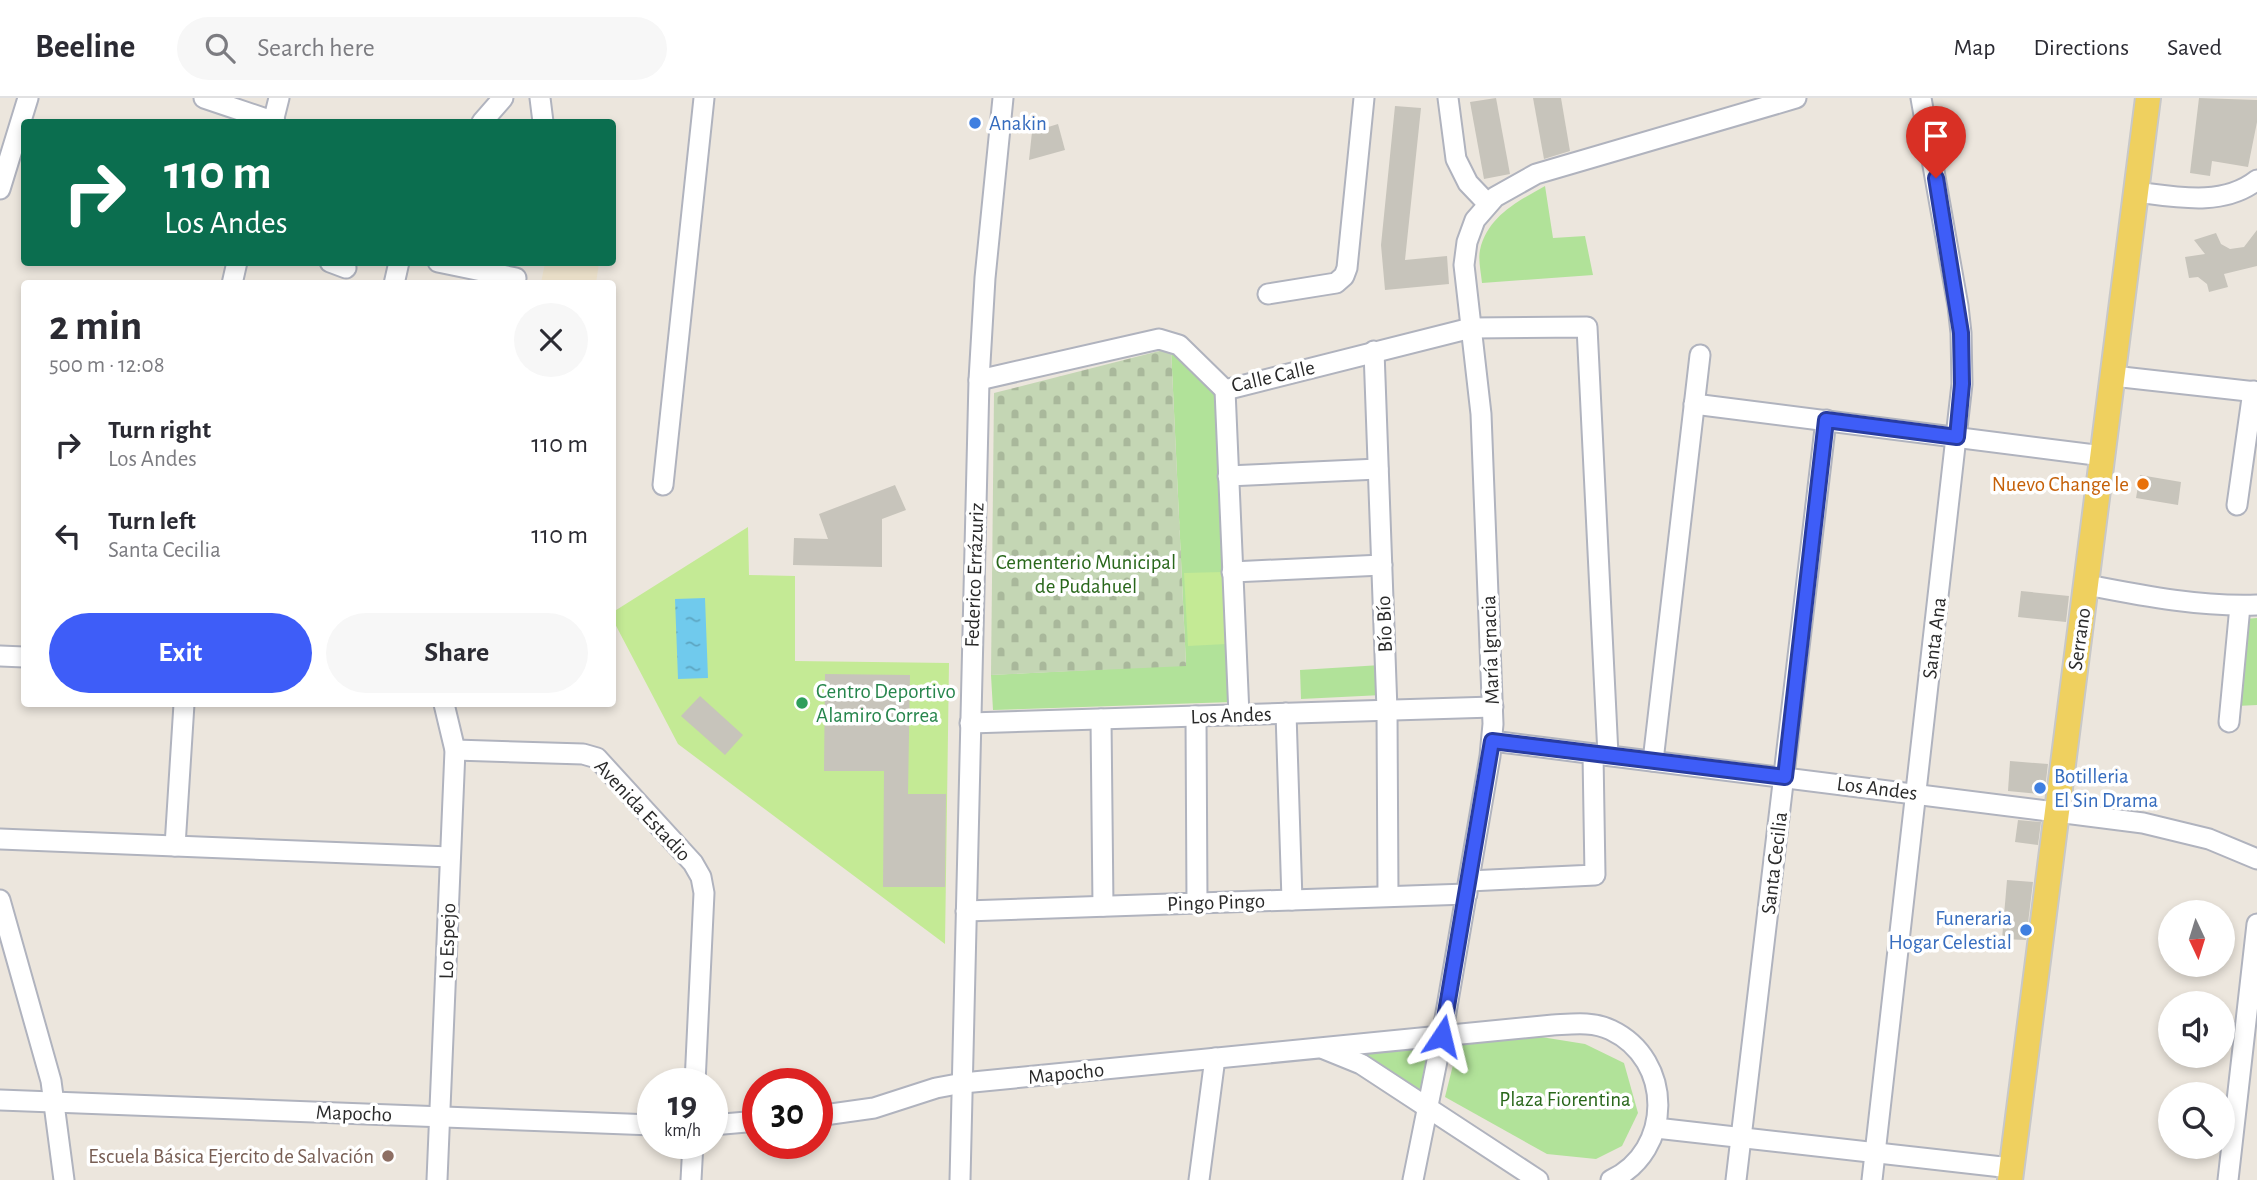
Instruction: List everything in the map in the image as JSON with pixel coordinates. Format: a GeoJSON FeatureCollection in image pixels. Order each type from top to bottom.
{"type":"FeatureCollection","features":[{"type":"Feature","properties":{"kind":"main road","name":"Serrano"},"geometry":{"type":"LineString","coordinates":[[2010,1174],[2148,98]]}},
{"type":"Feature","properties":{"kind":"street"},"geometry":{"type":"LineString","coordinates":[[22,119],[28,98]]}},
{"type":"Feature","properties":{"kind":"street"},"geometry":{"type":"LineString","coordinates":[[204,98],[265,119]]}},
{"type":"Feature","properties":{"kind":"street"},"geometry":{"type":"LineString","coordinates":[[275,119],[279,98]]}},
{"type":"Feature","properties":{"kind":"street"},"geometry":{"type":"LineString","coordinates":[[485,119],[503,98]]}},
{"type":"Feature","properties":{"kind":"street"},"geometry":{"type":"LineString","coordinates":[[540,98],[543,119]]}},
{"type":"Feature","properties":{"kind":"street"},"geometry":{"type":"LineString","coordinates":[[663,485],[704,98]]}},
{"type":"Feature","properties":{"kind":"street","name":"Federico Errázuriz"},"geometry":{"type":"LineString","coordinates":[[960,1180],[979,380],[985,278],[1003,98]]}},
{"type":"Feature","properties":{"kind":"street"},"geometry":{"type":"LineString","coordinates":[[1268,294],[1336,283],[1344,276],[1364,98]]}},
{"type":"Feature","properties":{"kind":"street"},"geometry":{"type":"LineString","coordinates":[[1448,98],[1456,159],[1468,183],[1488,204],[1503,192],[1536,174],[1796,98]]}},
{"type":"Feature","properties":{"kind":"street","name":"Santa Ana"},"geometry":{"type":"LineString","coordinates":[[1872,1180],[1962,384],[1961,333],[1921,98]]}},
{"type":"Feature","properties":{"kind":"street"},"geometry":{"type":"LineString","coordinates":[[0,190],[21,121]]}},
{"type":"Feature","properties":{"kind":"street"},"geometry":{"type":"LineString","coordinates":[[2136,192],[2184,198],[2220,197],[2236,192],[2257,180]]}},
{"type":"Feature","properties":{"kind":"street","name":"María Ignacia"},"geometry":{"type":"LineString","coordinates":[[1413,1180],[1442,1036],[1492,741],[1493,707],[1481,414],[1464,276],[1465,254],[1471,230],[1488,204]]}},
{"type":"Feature","properties":{"kind":"street"},"geometry":{"type":"LineString","coordinates":[[462,266],[516,275]]}},
{"type":"Feature","properties":{"kind":"street","name":"Calle Calle"},"geometry":{"type":"LineString","coordinates":[[979,380],[1159,338],[1179,345],[1225,390],[1471,328],[1587,327],[1600,754]]}},
{"type":"Feature","properties":{"kind":"street","name":"Bío Bío"},"geometry":{"type":"LineString","coordinates":[[1374,351],[1387,710],[1388,896]]}},
{"type":"Feature","properties":{"kind":"street"},"geometry":{"type":"LineString","coordinates":[[1653,761],[1700,355]]}},
{"type":"Feature","properties":{"kind":"street"},"geometry":{"type":"LineString","coordinates":[[2113,376],[2255,392],[2237,505]]}},
{"type":"Feature","properties":{"kind":"street"},"geometry":{"type":"LineString","coordinates":[[1225,390],[1239,715]]}},
{"type":"Feature","properties":{"kind":"street"},"geometry":{"type":"LineString","coordinates":[[1694,404],[2103,456]]}},
{"type":"Feature","properties":{"kind":"street","name":"Santa Cecilia"},"geometry":{"type":"LineString","coordinates":[[1736,1180],[1826,420]]}},
{"type":"Feature","properties":{"kind":"street"},"geometry":{"type":"LineString","coordinates":[[1228,476],[1378,469]]}},
{"type":"Feature","properties":{"kind":"street"},"geometry":{"type":"LineString","coordinates":[[1232,572],[1382,565]]}},
{"type":"Feature","properties":{"kind":"street"},"geometry":{"type":"LineString","coordinates":[[2087,586],[2163,600],[2210,605],[2249,605],[2229,722]]}},
{"type":"Feature","properties":{"kind":"street"},"geometry":{"type":"LineString","coordinates":[[0,656],[21,657]]}},
{"type":"Feature","properties":{"kind":"street"},"geometry":{"type":"LineString","coordinates":[[175,846],[184,707]]}},
{"type":"Feature","properties":{"kind":"street","name":"Lo Espejo"},"geometry":{"type":"LineString","coordinates":[[437,1180],[455,750],[445,707]]}},
{"type":"Feature","properties":{"kind":"street","name":"Los Andes"},"geometry":{"type":"LineString","coordinates":[[970,723],[1493,707]]}},
{"type":"Feature","properties":{"kind":"street"},"geometry":{"type":"LineString","coordinates":[[1286,713],[1292,900]]}},
{"type":"Feature","properties":{"kind":"street"},"geometry":{"type":"LineString","coordinates":[[1196,716],[1197,903]]}},
{"type":"Feature","properties":{"kind":"street"},"geometry":{"type":"LineString","coordinates":[[1101,719],[1103,906]]}},
{"type":"Feature","properties":{"kind":"street","name":"Los Andes"},"geometry":{"type":"LineString","coordinates":[[1492,741],[1917,793],[2176,830],[2209,839],[2257,859]]}},
{"type":"Feature","properties":{"kind":"street","name":"Avenida Estadio"},"geometry":{"type":"LineString","coordinates":[[455,750],[583,754],[597,758],[693,863],[701,877],[704,893],[696,1068]]}},
{"type":"Feature","properties":{"kind":"street","name":"Pingo Pingo"},"geometry":{"type":"LineString","coordinates":[[966,911],[1388,896],[1595,875],[1600,754]]}},
{"type":"Feature","properties":{"kind":"street"},"geometry":{"type":"LineString","coordinates":[[0,839],[450,858]]}},
{"type":"Feature","properties":{"kind":"street"},"geometry":{"type":"LineString","coordinates":[[0,900],[55,1102],[64,1180]]}},
{"type":"Feature","properties":{"kind":"street"},"geometry":{"type":"LineString","coordinates":[[2228,1180],[2257,924]]}},
{"type":"Feature","properties":{"kind":"street","name":"Mapocho"},"geometry":{"type":"LineString","coordinates":[[833,1114],[874,1108],[936,1088],[963,1083],[1564,1024],[1590,1024],[1610,1029],[1641,1053],[1653,1074],[1659,1097],[1656,1128],[1644,1153],[1635,1164],[1611,1180]]}},
{"type":"Feature","properties":{"kind":"street","name":"Mapocho"},"geometry":{"type":"LineString","coordinates":[[1319,1048],[1361,1064],[1538,1180]]}},
{"type":"Feature","properties":{"kind":"street"},"geometry":{"type":"LineString","coordinates":[[1199,1180],[1215,1058]]}},
{"type":"Feature","properties":{"kind":"street","name":"Mapocho"},"geometry":{"type":"LineString","coordinates":[[0,1100],[637,1124]]}},
{"type":"Feature","properties":{"kind":"street"},"geometry":{"type":"LineString","coordinates":[[1656,1128],[1875,1153],[2010,1174]]}},
{"type":"Feature","properties":{"kind":"street"},"geometry":{"type":"LineString","coordinates":[[691,1180],[692,1159]]}},
{"type":"Feature","properties":{"kind":"shaded area"},"geometry":{"type":"Polygon","coordinates":[[[544,266],[599,266],[596,280],[542,280],[544,266]]]}},
{"type":"Feature","properties":{"kind":"green space"},"geometry":{"type":"Polygon","coordinates":[[[1545,186],[1553,238],[1585,236],[1593,275],[1482,283],[1479,254],[1490,228],[1505,211],[1545,186]]]}},
{"type":"Feature","properties":{"kind":"green space"},"geometry":{"type":"Polygon","coordinates":[[[1171,348],[1218,387],[1232,702],[993,710],[991,675],[1186,665],[1171,348]]]}},
{"type":"Feature","properties":{"kind":"green space","name":"Cementerio Municipal de Pudahuel"},"geometry":{"type":"Polygon","coordinates":[[[1171,348],[1186,666],[991,675],[994,393],[1171,348]]]}},
{"type":"Feature","properties":{"kind":"green space","name":"Centro Deportivo Alamiro Correa"},"geometry":{"type":"Polygon","coordinates":[[[748,527],[749,575],[795,576],[795,661],[949,663],[945,944],[678,744],[616,626],[616,610],[748,527]]]}},
{"type":"Feature","properties":{"kind":"green space"},"geometry":{"type":"Polygon","coordinates":[[[1223,572],[1226,644],[1188,646],[1184,573],[1223,572]]]}},
{"type":"Feature","properties":{"kind":"green space"},"geometry":{"type":"Polygon","coordinates":[[[2257,618],[2257,705],[2237,706],[2245,619],[2257,618]]]}},
{"type":"Feature","properties":{"kind":"green space"},"geometry":{"type":"Polygon","coordinates":[[[1381,665],[1382,695],[1301,699],[1300,670],[1381,665]]]}},
{"type":"Feature","properties":{"kind":"green space","name":"Plaza Fiorentina"},"geometry":{"type":"Polygon","coordinates":[[[1522,1034],[1585,1044],[1624,1063],[1638,1113],[1622,1146],[1596,1159],[1547,1154],[1445,1097],[1459,1041],[1522,1034]]]}},
{"type":"Feature","properties":{"kind":"green space"},"geometry":{"type":"Polygon","coordinates":[[[1428,1047],[1421,1095],[1358,1053],[1428,1047]]]}},
{"type":"Feature","properties":{"kind":"water"},"geometry":{"type":"Polygon","coordinates":[[[705,598],[708,678],[678,679],[675,599],[705,598]]]}},
{"type":"Feature","properties":{"kind":"building"},"geometry":{"type":"Polygon","coordinates":[[[1496,98],[1510,174],[1484,179],[1470,102],[1496,98]]]}},
{"type":"Feature","properties":{"kind":"building"},"geometry":{"type":"Polygon","coordinates":[[[1533,98],[1561,98],[1570,151],[1544,159],[1533,98]]]}},
{"type":"Feature","properties":{"kind":"building"},"geometry":{"type":"Polygon","coordinates":[[[2199,98],[2257,100],[2257,122],[2248,167],[2212,161],[2210,176],[2190,173],[2199,98]]]}},
{"type":"Feature","properties":{"kind":"building"},"geometry":{"type":"Polygon","coordinates":[[[1395,106],[1421,108],[1405,260],[1447,256],[1449,284],[1385,290],[1381,245],[1395,106]]]}},
{"type":"Feature","properties":{"kind":"building"},"geometry":{"type":"Polygon","coordinates":[[[1058,124],[1065,150],[1029,160],[1032,132],[1058,124]]]}},
{"type":"Feature","properties":{"kind":"building"},"geometry":{"type":"Polygon","coordinates":[[[2257,230],[2257,266],[2224,274],[2228,287],[2209,292],[2207,284],[2198,277],[2189,278],[2185,257],[2205,254],[2194,240],[2216,233],[2221,244],[2230,249],[2244,247],[2257,230]]]}},
{"type":"Feature","properties":{"kind":"building"},"geometry":{"type":"Polygon","coordinates":[[[2140,475],[2181,482],[2178,505],[2136,498],[2140,475]]]}},
{"type":"Feature","properties":{"kind":"building"},"geometry":{"type":"Polygon","coordinates":[[[895,485],[906,510],[882,519],[882,567],[793,565],[794,538],[828,539],[819,514],[895,485]]]}},
{"type":"Feature","properties":{"kind":"building"},"geometry":{"type":"Polygon","coordinates":[[[2021,591],[2069,596],[2066,622],[2018,617],[2021,591]]]}},
{"type":"Feature","properties":{"kind":"building"},"geometry":{"type":"Polygon","coordinates":[[[825,674],[910,675],[908,794],[946,794],[945,887],[883,887],[884,771],[824,771],[825,674]]]}},
{"type":"Feature","properties":{"kind":"building"},"geometry":{"type":"Polygon","coordinates":[[[700,696],[743,735],[725,755],[681,716],[700,696]]]}},
{"type":"Feature","properties":{"kind":"building"},"geometry":{"type":"Polygon","coordinates":[[[2010,761],[2048,764],[2045,789],[2038,794],[2008,791],[2010,761]]]}},
{"type":"Feature","properties":{"kind":"building"},"geometry":{"type":"Polygon","coordinates":[[[2018,820],[2041,822],[2038,845],[2015,842],[2018,820]]]}},
{"type":"Feature","properties":{"kind":"building"},"geometry":{"type":"Polygon","coordinates":[[[2007,880],[2033,882],[2026,940],[2002,939],[2007,880]]]}},
{"type":"Feature","properties":{"kind":"place","name":"Anakin"},"geometry":{"type":"Point","coordinates":[975,123]}},
{"type":"Feature","properties":{"kind":"place","name":"Nuevo Change le"},"geometry":{"type":"Point","coordinates":[2143,484]}},
{"type":"Feature","properties":{"kind":"place","name":"Centro Deportivo Alamiro Correa"},"geometry":{"type":"Point","coordinates":[802,703]}},
{"type":"Feature","properties":{"kind":"place","name":"Botilleria El Sin Drama"},"geometry":{"type":"Point","coordinates":[2040,788]}},
{"type":"Feature","properties":{"kind":"place","name":"Funeraria Hogar Celestial"},"geometry":{"type":"Point","coordinates":[2026,930]}},
{"type":"Feature","properties":{"kind":"place","name":"Escuela Básica Ejercito de Salvación"},"geometry":{"type":"Point","coordinates":[388,1156]}},
{"type":"Feature","properties":{"kind":"route"},"geometry":{"type":"LineString","coordinates":[[1442,1036],[1492,741],[1785,777],[1826,420],[1957,437],[1963,360],[1961,333],[1936,178]]}}]}
